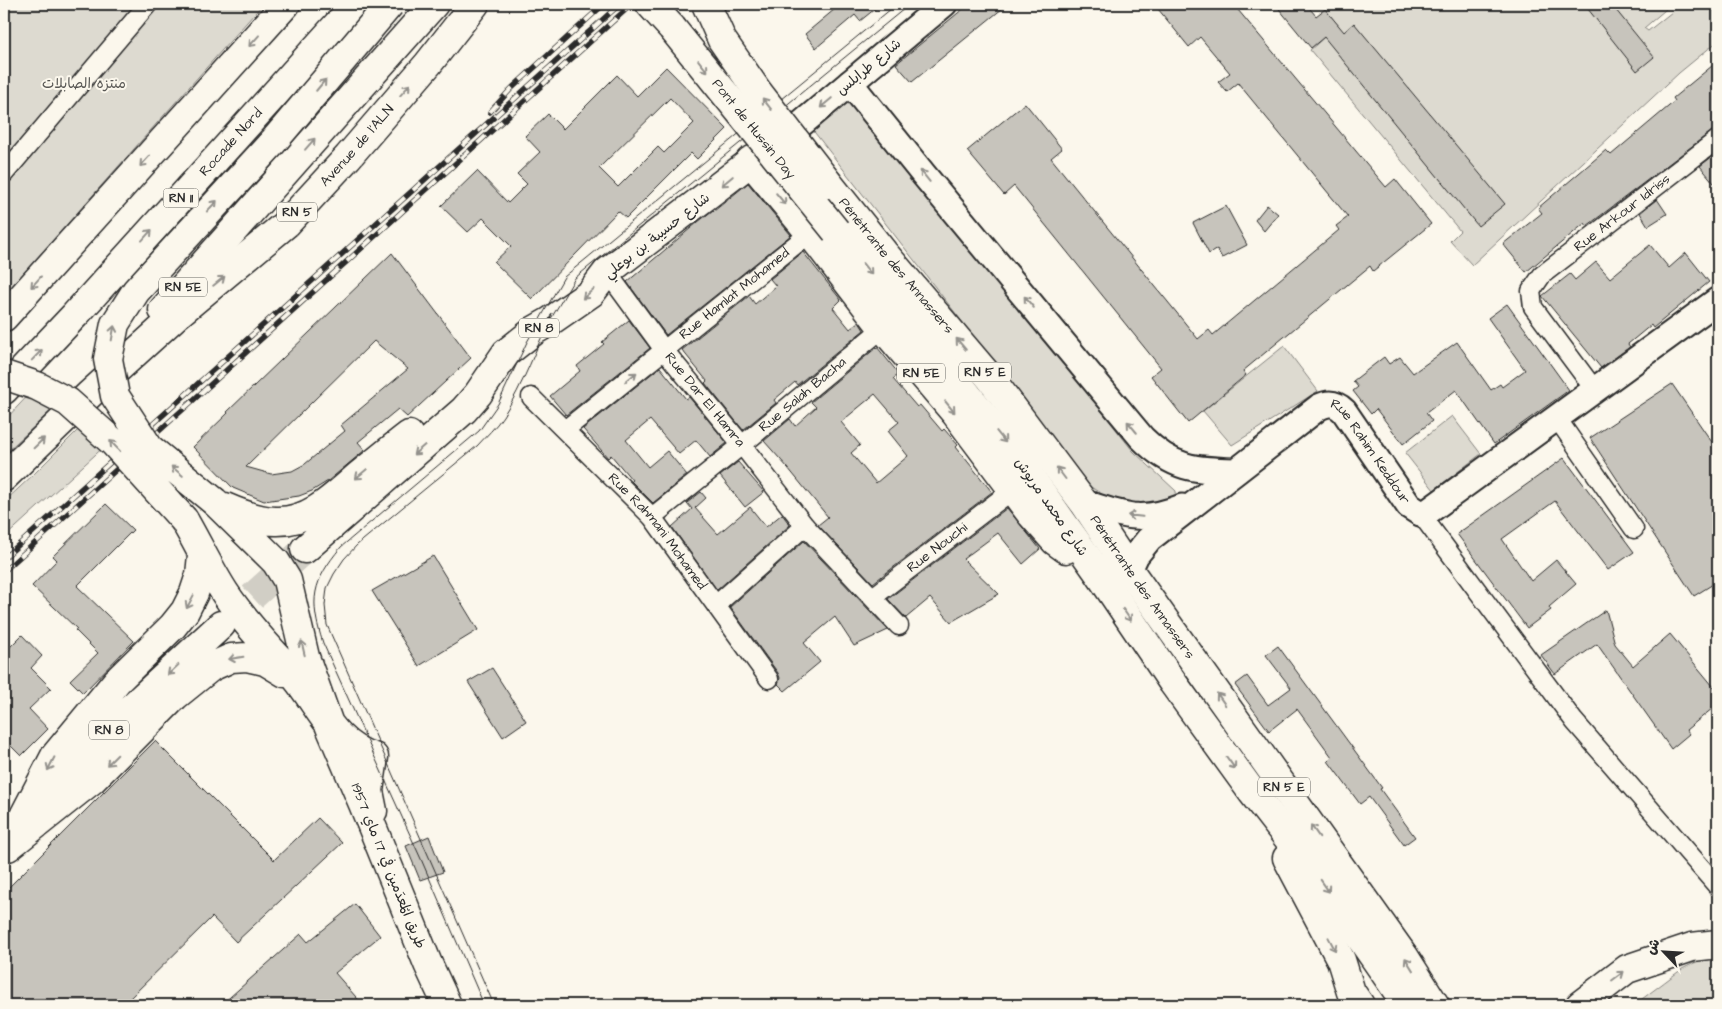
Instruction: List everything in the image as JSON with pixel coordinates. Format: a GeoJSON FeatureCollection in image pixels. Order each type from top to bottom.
{"type":"FeatureCollection","features":[{"type":"Feature","properties":{"kind":"main road"},"geometry":{"type":"LineString","coordinates":[[4,317],[286,4]]}},
{"type":"Feature","properties":{"kind":"main road","name":"Rocade Nord"},"geometry":{"type":"LineString","coordinates":[[4,390],[75,315],[356,4]]}},
{"type":"Feature","properties":{"kind":"main road"},"geometry":{"type":"LineString","coordinates":[[330,727],[306,657],[291,595],[283,572],[276,562],[215,502],[149,448],[115,396],[108,359],[115,324],[136,290],[273,142],[390,4]]}},
{"type":"Feature","properties":{"kind":"main road","name":"RN 5E"},"geometry":{"type":"LineString","coordinates":[[90,394],[434,4]]}},
{"type":"Feature","properties":{"kind":"main road","name":"Avenue de l'ALN"},"geometry":{"type":"LineString","coordinates":[[4,476],[178,314],[287,223],[360,143],[428,64],[475,4]]}},
{"type":"Feature","properties":{"kind":"main road"},"geometry":{"type":"LineString","coordinates":[[650,4],[672,28]]}},
{"type":"Feature","properties":{"kind":"main road"},"geometry":{"type":"LineString","coordinates":[[654,4],[672,28]]}},
{"type":"Feature","properties":{"kind":"main road","name":"Pont de Hussin Day"},"geometry":{"type":"LineString","coordinates":[[706,4],[722,40],[829,184]]}},
{"type":"Feature","properties":{"kind":"main road","name":"شارع طرابلس"},"geometry":{"type":"LineString","coordinates":[[794,130],[944,4]]}},
{"type":"Feature","properties":{"kind":"main road","name":"Pont de Hussin Day"},"geometry":{"type":"LineString","coordinates":[[672,28],[823,232]]}},
{"type":"Feature","properties":{"kind":"main road"},"geometry":{"type":"LineString","coordinates":[[850,83],[1142,438],[1156,452],[1171,461],[1190,468],[1210,471],[1236,471]]}},
{"type":"Feature","properties":{"kind":"main road","name":"شارع حسيبة بن بوعلي"},"geometry":{"type":"LineString","coordinates":[[305,549],[464,410],[483,388],[506,353],[534,330],[591,293],[608,272],[724,184],[750,161],[794,130]]}},
{"type":"Feature","properties":{"kind":"main road","name":"RN 5E"},"geometry":{"type":"LineString","coordinates":[[750,161],[823,232],[883,328],[956,414],[1026,507],[1055,541],[1100,575]]}},
{"type":"Feature","properties":{"kind":"main road","name":"Pénétrante des Annassers"},"geometry":{"type":"LineString","coordinates":[[829,184],[884,253],[990,379],[1084,503],[1129,570],[1404,956],[1435,1005]]}},
{"type":"Feature","properties":{"kind":"main road","name":"شارع محمد مربوش"},"geometry":{"type":"LineString","coordinates":[[823,232],[1007,444],[1100,575],[1173,683],[1252,792]]}},
{"type":"Feature","properties":{"kind":"main road","name":"Rue Rahim Keddour"},"geometry":{"type":"LineString","coordinates":[[1129,570],[1136,555],[1149,539],[1319,407],[1330,403],[1344,411],[1409,506],[1420,513],[1426,513],[1718,300]]}},
{"type":"Feature","properties":{"kind":"main road"},"geometry":{"type":"LineString","coordinates":[[215,502],[264,520],[291,520],[305,515],[328,502],[506,353]]}},
{"type":"Feature","properties":{"kind":"main road"},"geometry":{"type":"LineString","coordinates":[[4,375],[36,386],[68,402],[114,443],[184,520],[202,555],[241,616],[296,679],[330,727]]}},
{"type":"Feature","properties":{"kind":"main road"},"geometry":{"type":"LineString","coordinates":[[1084,503],[1121,514],[1146,517],[1171,511],[1203,497],[1163,465],[1156,452]]}},
{"type":"Feature","properties":{"kind":"main road"},"geometry":{"type":"LineString","coordinates":[[6,849],[55,756],[118,681],[173,626],[185,611],[194,594],[200,575],[202,555]]}},
{"type":"Feature","properties":{"kind":"main road","name":"RN 8"},"geometry":{"type":"LineString","coordinates":[[6,849],[120,718],[221,625]]}},
{"type":"Feature","properties":{"kind":"main road"},"geometry":{"type":"LineString","coordinates":[[6,849],[92,780],[175,696],[211,667],[231,658],[247,657],[265,661],[296,679]]}},
{"type":"Feature","properties":{"kind":"main road","name":"طريق المُعدَمين في 17 ماي 1957"},"geometry":{"type":"LineString","coordinates":[[330,727],[428,964],[447,1005]]}},
{"type":"Feature","properties":{"kind":"main road"},"geometry":{"type":"LineString","coordinates":[[1252,792],[1341,960],[1351,992],[1360,1005]]}},
{"type":"Feature","properties":{"kind":"main road","name":"RN 5 E"},"geometry":{"type":"LineString","coordinates":[[1252,792],[1319,878],[1405,1002]]}},
{"type":"Feature","properties":{"kind":"main road"},"geometry":{"type":"LineString","coordinates":[[1580,1005],[1627,969],[1692,947],[1718,944]]}},
{"type":"Feature","properties":{"kind":"street"},"geometry":{"type":"LineString","coordinates":[[4,174],[148,4]]}},
{"type":"Feature","properties":{"kind":"street","name":"Rue Arkour Idriss"},"geometry":{"type":"LineString","coordinates":[[1594,389],[1533,307],[1530,291],[1542,275],[1718,138]]}},
{"type":"Feature","properties":{"kind":"street","name":"Rue Hamlat Mohamed"},"geometry":{"type":"LineString","coordinates":[[566,429],[664,350],[823,232]]}},
{"type":"Feature","properties":{"kind":"street","name":"Rue Dar El Hamra"},"geometry":{"type":"LineString","coordinates":[[608,272],[664,350],[805,526],[898,626]]}},
{"type":"Feature","properties":{"kind":"street","name":"Rue Salah Bacha"},"geometry":{"type":"LineString","coordinates":[[652,517],[883,328]]}},
{"type":"Feature","properties":{"kind":"street","name":"Rue Rahmani Mohamed"},"geometry":{"type":"LineString","coordinates":[[532,397],[652,517],[769,679]]}},
{"type":"Feature","properties":{"kind":"street"},"geometry":{"type":"LineString","coordinates":[[1556,417],[1634,530]]}},
{"type":"Feature","properties":{"kind":"street","name":"Rue Nouchi"},"geometry":{"type":"LineString","coordinates":[[873,598],[1002,498]]}},
{"type":"Feature","properties":{"kind":"street"},"geometry":{"type":"LineString","coordinates":[[1420,513],[1574,721],[1718,887]]}},
{"type":"Feature","properties":{"kind":"street"},"geometry":{"type":"LineString","coordinates":[[716,605],[805,526]]}},
{"type":"Feature","properties":{"kind":"green space","name":"منتزه الصابلات"},"geometry":{"type":"Polygon","coordinates":[[[4,4],[263,4],[4,295],[4,4]]]}},
{"type":"Feature","properties":{"kind":"green space"},"geometry":{"type":"Polygon","coordinates":[[[1329,4],[1672,4],[1644,28],[1648,31],[1682,4],[1718,4],[1718,41],[1679,73],[1472,265],[1450,241],[1460,231],[1310,50],[1338,25],[1324,8],[1329,4]]]}},
{"type":"Feature","properties":{"kind":"green space"},"geometry":{"type":"Polygon","coordinates":[[[849,96],[913,171],[1133,451],[1176,491],[1176,497],[1149,505],[1135,506],[1117,502],[1091,487],[808,124],[849,96]]]}},
{"type":"Feature","properties":{"kind":"green space"},"geometry":{"type":"Polygon","coordinates":[[[1284,346],[1318,391],[1232,445],[1203,411],[1284,346]]]}},
{"type":"Feature","properties":{"kind":"green space"},"geometry":{"type":"Polygon","coordinates":[[[34,389],[61,402],[4,454],[4,421],[34,389]]]}},
{"type":"Feature","properties":{"kind":"green space"},"geometry":{"type":"Polygon","coordinates":[[[1452,416],[1481,454],[1434,490],[1405,453],[1452,416]]]}},
{"type":"Feature","properties":{"kind":"green space"},"geometry":{"type":"Polygon","coordinates":[[[84,424],[107,444],[4,538],[4,502],[84,424]]]}},
{"type":"Feature","properties":{"kind":"green space"},"geometry":{"type":"Polygon","coordinates":[[[1718,957],[1718,1005],[1634,1005],[1682,969],[1700,960],[1718,957]]]}},
{"type":"Feature","properties":{"kind":"building"},"geometry":{"type":"Polygon","coordinates":[[[841,4],[881,4],[860,21],[855,15],[816,48],[805,34],[841,4]]]}},
{"type":"Feature","properties":{"kind":"building"},"geometry":{"type":"Polygon","coordinates":[[[969,4],[1008,4],[912,82],[896,64],[969,4]]]}},
{"type":"Feature","properties":{"kind":"building"},"geometry":{"type":"Polygon","coordinates":[[[1154,4],[1233,4],[1386,187],[1395,179],[1431,224],[1373,271],[1370,266],[1243,371],[1246,375],[1188,423],[1151,376],[1161,368],[1014,186],[1004,195],[967,151],[1025,103],[1062,149],[1051,158],[1198,339],[1209,330],[1213,335],[1339,230],[1336,226],[1348,217],[1238,83],[1227,92],[1218,82],[1230,73],[1200,37],[1189,47],[1154,4]]]}},
{"type":"Feature","properties":{"kind":"building"},"geometry":{"type":"Polygon","coordinates":[[[1275,4],[1306,4],[1316,16],[1325,9],[1344,32],[1354,23],[1505,204],[1478,226],[1324,37],[1311,48],[1275,4]]]}},
{"type":"Feature","properties":{"kind":"building"},"geometry":{"type":"Polygon","coordinates":[[[1584,4],[1611,4],[1654,57],[1637,71],[1584,4]]]}},
{"type":"Feature","properties":{"kind":"building"},"geometry":{"type":"Polygon","coordinates":[[[1718,61],[1718,129],[1712,131],[1587,226],[1585,223],[1526,272],[1503,244],[1542,213],[1538,208],[1606,150],[1611,155],[1675,101],[1673,98],[1718,61]]]}},
{"type":"Feature","properties":{"kind":"building"},"geometry":{"type":"Polygon","coordinates":[[[666,67],[727,129],[697,159],[691,153],[626,218],[618,211],[532,299],[494,262],[511,246],[483,218],[468,232],[441,206],[477,171],[508,203],[527,184],[517,174],[540,152],[525,136],[548,114],[563,129],[617,75],[637,96],[666,67]],[[670,98],[599,168],[618,187],[658,147],[664,153],[694,123],[670,98]]]}},
{"type":"Feature","properties":{"kind":"building"},"geometry":{"type":"Polygon","coordinates":[[[1718,152],[1718,188],[1700,166],[1718,152]]]}},
{"type":"Feature","properties":{"kind":"building"},"geometry":{"type":"Polygon","coordinates":[[[748,183],[791,235],[666,335],[627,282],[748,183]]]}},
{"type":"Feature","properties":{"kind":"building"},"geometry":{"type":"Polygon","coordinates":[[[1657,199],[1667,214],[1648,226],[1640,213],[1657,199]]]}},
{"type":"Feature","properties":{"kind":"building"},"geometry":{"type":"Polygon","coordinates":[[[1267,205],[1278,214],[1264,231],[1255,220],[1267,205]]]}},
{"type":"Feature","properties":{"kind":"building"},"geometry":{"type":"Polygon","coordinates":[[[1226,206],[1247,245],[1222,258],[1217,249],[1209,254],[1193,223],[1226,206]]]}},
{"type":"Feature","properties":{"kind":"building"},"geometry":{"type":"Polygon","coordinates":[[[1650,245],[1669,268],[1686,253],[1709,282],[1653,328],[1651,325],[1628,344],[1630,347],[1601,368],[1542,296],[1570,274],[1575,280],[1596,262],[1610,278],[1650,245]]]}},
{"type":"Feature","properties":{"kind":"building"},"geometry":{"type":"Polygon","coordinates":[[[803,252],[841,300],[833,308],[850,329],[859,322],[864,330],[797,385],[795,382],[774,400],[776,403],[743,430],[705,383],[707,381],[682,350],[749,296],[755,304],[776,286],[770,279],[803,252]]]}},
{"type":"Feature","properties":{"kind":"building"},"geometry":{"type":"Polygon","coordinates":[[[392,253],[471,358],[407,417],[398,409],[358,442],[365,450],[328,481],[312,491],[299,496],[264,501],[233,488],[193,447],[392,253]],[[374,341],[246,467],[271,474],[292,471],[305,464],[345,431],[341,425],[408,369],[374,341]]]}},
{"type":"Feature","properties":{"kind":"building"},"geometry":{"type":"Polygon","coordinates":[[[1507,304],[1569,390],[1494,444],[1456,390],[1426,413],[1432,421],[1403,444],[1376,409],[1371,414],[1353,391],[1358,387],[1353,381],[1384,357],[1389,364],[1400,357],[1413,373],[1457,342],[1491,390],[1500,384],[1502,387],[1525,370],[1488,318],[1507,304]]]}},
{"type":"Feature","properties":{"kind":"building"},"geometry":{"type":"Polygon","coordinates":[[[629,320],[650,348],[566,415],[550,396],[580,371],[577,366],[629,320]]]}},
{"type":"Feature","properties":{"kind":"building"},"geometry":{"type":"Polygon","coordinates":[[[877,347],[899,374],[893,379],[917,407],[920,405],[942,431],[944,429],[992,492],[873,583],[818,525],[828,517],[764,441],[790,419],[795,426],[816,407],[811,402],[877,347]],[[875,394],[841,422],[860,445],[851,453],[876,483],[908,456],[888,431],[899,422],[875,394]]]}},
{"type":"Feature","properties":{"kind":"building"},"geometry":{"type":"Polygon","coordinates":[[[660,367],[686,399],[689,397],[727,443],[710,457],[696,440],[679,454],[650,420],[626,440],[648,467],[667,451],[687,475],[653,503],[631,481],[611,455],[608,458],[583,429],[660,367]]]}},
{"type":"Feature","properties":{"kind":"building"},"geometry":{"type":"Polygon","coordinates":[[[1672,384],[1718,451],[1718,581],[1694,596],[1590,438],[1672,384]]]}},
{"type":"Feature","properties":{"kind":"building"},"geometry":{"type":"Polygon","coordinates":[[[1564,458],[1634,552],[1608,570],[1555,501],[1502,539],[1531,581],[1556,560],[1576,584],[1549,607],[1551,610],[1527,628],[1457,534],[1564,458]]]}},
{"type":"Feature","properties":{"kind":"building"},"geometry":{"type":"Polygon","coordinates":[[[738,462],[764,492],[745,507],[720,476],[738,462]]]}},
{"type":"Feature","properties":{"kind":"building"},"geometry":{"type":"Polygon","coordinates":[[[701,492],[706,498],[695,508],[718,534],[750,507],[766,527],[782,514],[790,525],[717,590],[672,527],[692,509],[687,503],[701,492]]]}},
{"type":"Feature","properties":{"kind":"building"},"geometry":{"type":"Polygon","coordinates":[[[106,504],[133,530],[77,586],[134,641],[83,693],[70,680],[98,653],[75,630],[77,629],[32,586],[57,560],[53,556],[106,504]]]}},
{"type":"Feature","properties":{"kind":"building"},"geometry":{"type":"Polygon","coordinates":[[[1007,508],[1040,549],[1023,564],[998,533],[963,559],[999,594],[951,622],[930,598],[906,618],[888,599],[1007,508]]]}},
{"type":"Feature","properties":{"kind":"building"},"geometry":{"type":"Polygon","coordinates":[[[804,541],[888,630],[854,646],[835,617],[804,643],[820,662],[785,691],[778,684],[780,678],[778,673],[730,607],[804,541]]]}},
{"type":"Feature","properties":{"kind":"building"},"geometry":{"type":"Polygon","coordinates":[[[433,556],[478,630],[419,666],[372,591],[433,556]]]}},
{"type":"Feature","properties":{"kind":"building"},"geometry":{"type":"Polygon","coordinates":[[[1606,610],[1615,644],[1633,666],[1670,634],[1718,692],[1718,704],[1686,730],[1689,734],[1671,749],[1597,644],[1555,674],[1541,655],[1606,610]]]}},
{"type":"Feature","properties":{"kind":"building"},"geometry":{"type":"Polygon","coordinates":[[[22,635],[42,656],[31,668],[51,688],[29,709],[48,729],[21,756],[4,739],[4,653],[22,635]]]}},
{"type":"Feature","properties":{"kind":"building"},"geometry":{"type":"Polygon","coordinates":[[[1278,646],[1382,788],[1380,789],[1415,837],[1404,845],[1369,797],[1360,804],[1328,761],[1332,757],[1297,709],[1269,731],[1235,685],[1247,676],[1268,705],[1291,688],[1266,655],[1278,646]]]}},
{"type":"Feature","properties":{"kind":"building"},"geometry":{"type":"Polygon","coordinates":[[[492,668],[526,721],[503,737],[468,682],[492,668]]]}},
{"type":"Feature","properties":{"kind":"building"},"geometry":{"type":"Polygon","coordinates":[[[155,741],[274,860],[318,818],[342,843],[236,942],[212,917],[123,1005],[4,1005],[4,892],[155,741]]]}},
{"type":"Feature","properties":{"kind":"building"},"geometry":{"type":"Polygon","coordinates":[[[429,836],[443,872],[420,880],[406,846],[429,836]]]}},
{"type":"Feature","properties":{"kind":"building"},"geometry":{"type":"Polygon","coordinates":[[[355,904],[380,936],[335,973],[363,1005],[221,1005],[301,934],[308,942],[355,904]]]}},
{"type":"Feature","properties":{"kind":"tunnel"},"geometry":{"type":"LineString","coordinates":[[221,625],[305,549]]}},
{"type":"Feature","properties":{"kind":"tram line"},"geometry":{"type":"LineString","coordinates":[[484,1005],[421,859],[323,643],[315,603],[319,581],[331,559],[341,547],[479,431],[498,404],[527,342],[564,277],[897,4]]}},
{"type":"Feature","properties":{"kind":"tram line"},"geometry":{"type":"LineString","coordinates":[[494,1005],[327,625],[325,605],[327,588],[344,559],[357,545],[477,446],[497,424],[517,392],[552,313],[549,322],[575,278],[910,4]]}},
{"type":"Feature","properties":{"kind":"railway"},"geometry":{"type":"LineString","coordinates":[[490,112],[511,89],[604,4]]}},
{"type":"Feature","properties":{"kind":"railway"},"geometry":{"type":"LineString","coordinates":[[4,558],[620,4]]}},
{"type":"Feature","properties":{"kind":"railway"},"geometry":{"type":"LineString","coordinates":[[4,571],[632,4]]}}]}
